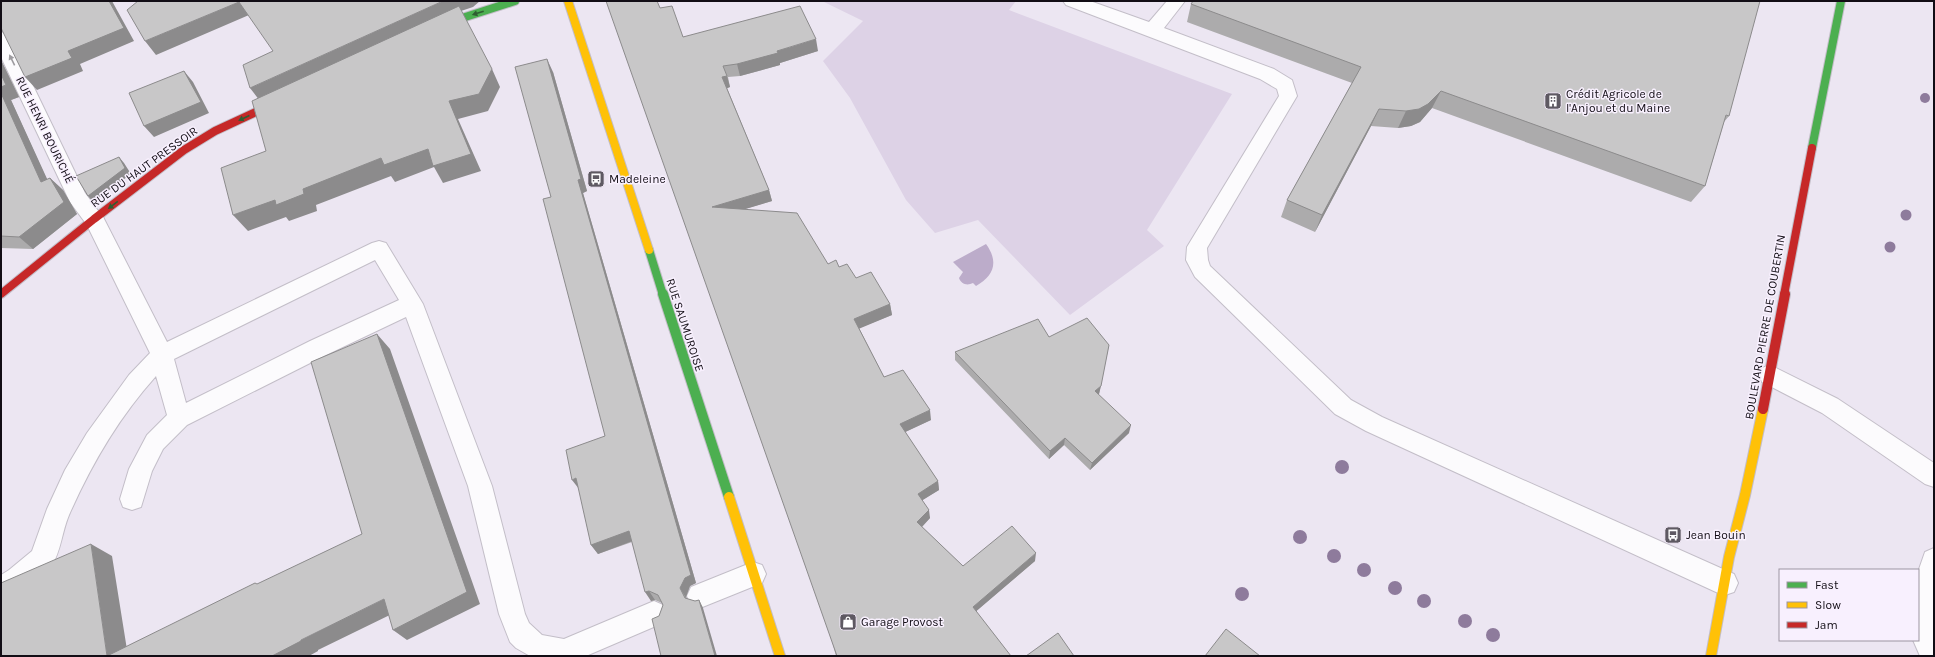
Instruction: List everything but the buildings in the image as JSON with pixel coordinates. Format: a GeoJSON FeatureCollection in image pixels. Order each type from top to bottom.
{"type":"FeatureCollection","features":[{"type":"Feature","properties":{"kind":"street"},"geometry":{"type":"LineString","coordinates":[[430,32],[459,20],[514,1]]}},
{"type":"Feature","properties":{"kind":"street","name":"RUE SAUMUROISE"},"geometry":{"type":"LineString","coordinates":[[568,1],[780,656]]}},
{"type":"Feature","properties":{"kind":"street"},"geometry":{"type":"LineString","coordinates":[[1072,1],[1154,30],[1268,74],[1285,85],[1288,96],[1197,247],[1197,260],[1202,271],[1343,406],[1374,424],[1725,583]]}},
{"type":"Feature","properties":{"kind":"street"},"geometry":{"type":"LineString","coordinates":[[1154,30],[1176,1]]}},
{"type":"Feature","properties":{"kind":"street","name":"BOULEVARD PIERRE DE COUBERTIN"},"geometry":{"type":"LineString","coordinates":[[1711,656],[1729,557],[1745,495],[1770,375],[1796,226],[1841,1]]}},
{"type":"Feature","properties":{"kind":"street","name":"RUE HENRI BOURICHÉ"},"geometry":{"type":"LineString","coordinates":[[1,38],[77,197],[94,219],[162,354],[179,418]]}},
{"type":"Feature","properties":{"kind":"street","name":"RUE DU HAUT PRESSOIR"},"geometry":{"type":"LineString","coordinates":[[1,294],[94,219],[200,140],[215,131],[294,95]]}},
{"type":"Feature","properties":{"kind":"street"},"geometry":{"type":"LineString","coordinates":[[1,588],[18,579],[42,559],[62,504],[74,478],[95,440],[137,382],[162,354],[379,249],[412,304],[480,486],[510,602],[511,616],[516,628],[524,638],[535,646],[564,652],[654,614]]}},
{"type":"Feature","properties":{"kind":"street"},"geometry":{"type":"LineString","coordinates":[[132,499],[141,469],[155,442],[179,418],[318,348],[412,304]]}},
{"type":"Feature","properties":{"kind":"street"},"geometry":{"type":"LineString","coordinates":[[1770,375],[1830,406],[1934,476]]}},
{"type":"Feature","properties":{"kind":"street"},"geometry":{"type":"LineString","coordinates":[[1933,656],[1920,625],[1923,600],[1934,560]]}},
{"type":"Feature","properties":{"kind":"street"},"geometry":{"type":"LineString","coordinates":[[700,596],[753,574]]}},
{"type":"Feature","properties":{"kind":"shaded area"},"geometry":{"type":"Polygon","coordinates":[[[822,1],[1016,1],[1009,10],[1232,94],[1147,230],[1164,246],[1070,315],[978,220],[935,233],[906,200],[850,98],[823,61],[863,21],[822,1]]]}},
{"type":"Feature","properties":{"kind":"shaded area"},"geometry":{"type":"Polygon","coordinates":[[[986,244],[992,257],[993,268],[991,273],[976,286],[973,283],[963,283],[959,278],[963,272],[953,262],[986,244]]]}},
{"type":"Feature","properties":{"kind":"traffic: fast"},"geometry":{"type":"LineString","coordinates":[[437,30],[459,19],[515,1]]}},
{"type":"Feature","properties":{"kind":"traffic: fast"},"geometry":{"type":"LineString","coordinates":[[1812,148],[1841,1]]}},
{"type":"Feature","properties":{"kind":"traffic: fast"},"geometry":{"type":"LineString","coordinates":[[649,250],[729,497]]}},
{"type":"Feature","properties":{"kind":"traffic: slow"},"geometry":{"type":"LineString","coordinates":[[568,1],[649,250]]}},
{"type":"Feature","properties":{"kind":"traffic: slow"},"geometry":{"type":"LineString","coordinates":[[1711,656],[1729,557],[1745,495],[1763,409]]}},
{"type":"Feature","properties":{"kind":"traffic: slow"},"geometry":{"type":"LineString","coordinates":[[729,497],[780,656]]}},
{"type":"Feature","properties":{"kind":"traffic: jam"},"geometry":{"type":"LineString","coordinates":[[1,294],[94,219],[184,150],[215,131],[282,100]]}},
{"type":"Feature","properties":{"kind":"traffic: jam"},"geometry":{"type":"LineString","coordinates":[[1763,409],[1812,148]]}},
{"type":"Feature","properties":{"kind":"place","name":"Crédit Agricole de l'Anjou et du Maine"},"geometry":{"type":"Point","coordinates":[1553,101]}},
{"type":"Feature","properties":{"kind":"place","name":"Madeleine"},"geometry":{"type":"Point","coordinates":[596,179]}},
{"type":"Feature","properties":{"kind":"place","name":"Jean Bouin"},"geometry":{"type":"Point","coordinates":[1673,535]}},
{"type":"Feature","properties":{"kind":"place","name":"Garage Provost"},"geometry":{"type":"Point","coordinates":[848,622]}}]}
